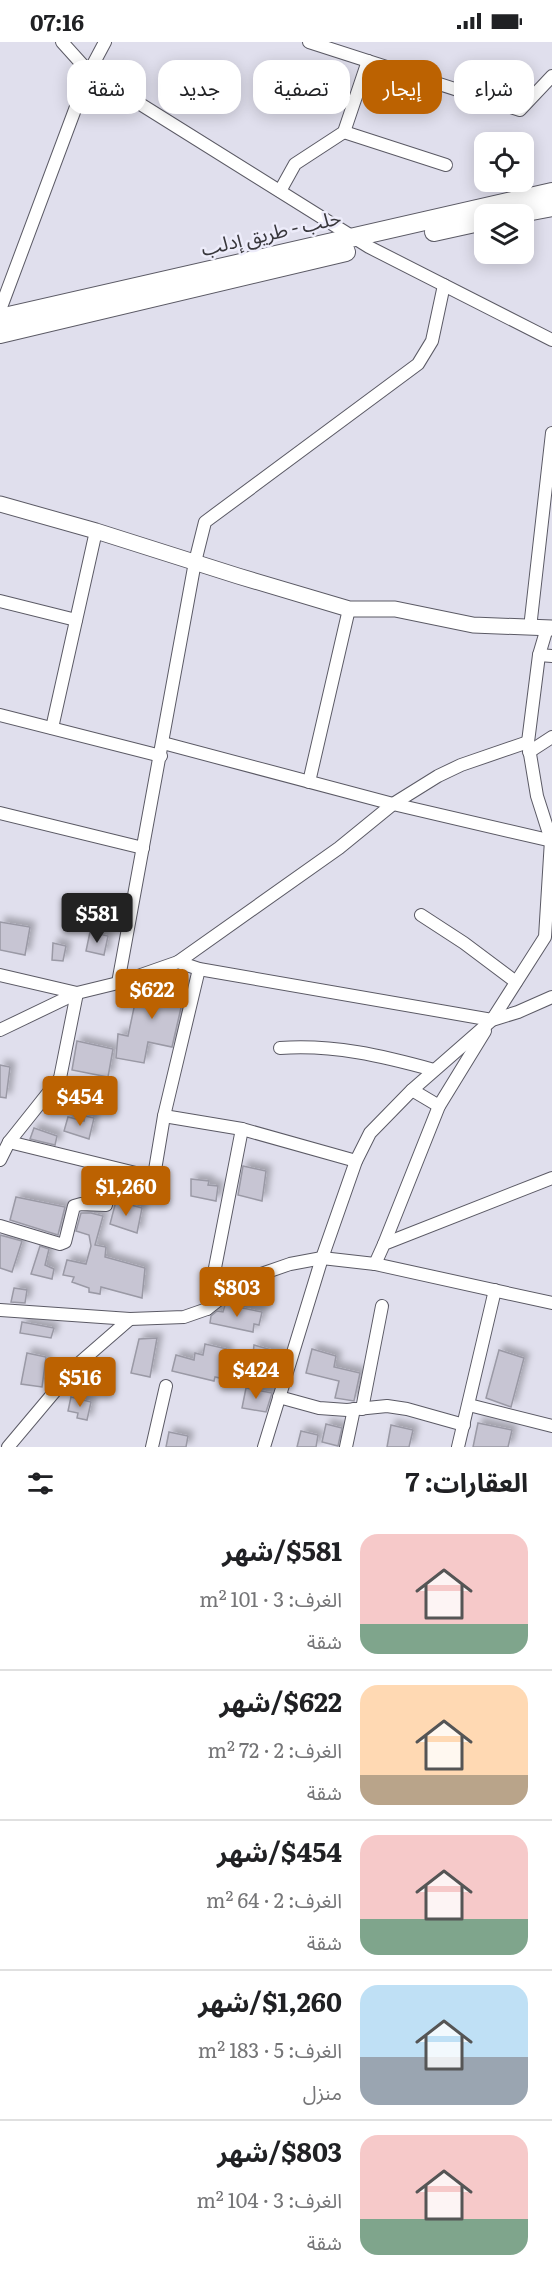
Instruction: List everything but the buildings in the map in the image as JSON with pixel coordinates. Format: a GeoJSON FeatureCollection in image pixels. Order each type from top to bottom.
{"type":"FeatureCollection","features":[{"type":"Feature","properties":{"kind":"main road","name":"حلب - طريق إدلب"},"geometry":{"type":"LineString","coordinates":[[0,334],[552,192]]}},
{"type":"Feature","properties":{"kind":"main road"},"geometry":{"type":"LineString","coordinates":[[534,210],[552,207]]}},
{"type":"Feature","properties":{"kind":"main road","name":"حلب - طريق إدلب"},"geometry":{"type":"LineString","coordinates":[[0,318],[362,242],[474,223]]}},
{"type":"Feature","properties":{"kind":"street"},"geometry":{"type":"LineString","coordinates":[[62,42],[78,60]]}},
{"type":"Feature","properties":{"kind":"street"},"geometry":{"type":"LineString","coordinates":[[95,60],[105,42]]}},
{"type":"Feature","properties":{"kind":"street"},"geometry":{"type":"LineString","coordinates":[[309,42],[365,60]]}},
{"type":"Feature","properties":{"kind":"street"},"geometry":{"type":"LineString","coordinates":[[442,85],[520,110],[552,75]]}},
{"type":"Feature","properties":{"kind":"street"},"geometry":{"type":"LineString","coordinates":[[280,191],[295,164],[344,132],[362,79]]}},
{"type":"Feature","properties":{"kind":"street"},"geometry":{"type":"LineString","coordinates":[[146,108],[362,242],[552,339]]}},
{"type":"Feature","properties":{"kind":"street"},"geometry":{"type":"LineString","coordinates":[[0,310],[73,114]]}},
{"type":"Feature","properties":{"kind":"street"},"geometry":{"type":"LineString","coordinates":[[344,132],[446,165]]}},
{"type":"Feature","properties":{"kind":"street"},"geometry":{"type":"LineString","coordinates":[[118,983],[195,562],[205,522],[418,364],[432,341],[444,285]]}},
{"type":"Feature","properties":{"kind":"street"},"geometry":{"type":"LineString","coordinates":[[530,628],[552,433]]}},
{"type":"Feature","properties":{"kind":"street"},"geometry":{"type":"LineString","coordinates":[[0,504],[96,531],[349,609],[394,609],[473,625],[550,628],[528,747],[537,796],[551,840],[548,940],[516,982],[439,1106],[375,1264]]}},
{"type":"Feature","properties":{"kind":"street"},"geometry":{"type":"LineString","coordinates":[[52,728],[96,531]]}},
{"type":"Feature","properties":{"kind":"street"},"geometry":{"type":"LineString","coordinates":[[0,601],[76,620]]}},
{"type":"Feature","properties":{"kind":"street"},"geometry":{"type":"LineString","coordinates":[[309,782],[349,609]]}},
{"type":"Feature","properties":{"kind":"street"},"geometry":{"type":"LineString","coordinates":[[0,715],[309,782],[393,804],[551,840]]}},
{"type":"Feature","properties":{"kind":"street"},"geometry":{"type":"LineString","coordinates":[[0,1030],[77,993],[118,983],[178,962],[339,848],[393,804],[438,776],[461,765],[528,747],[552,737]]}},
{"type":"Feature","properties":{"kind":"street"},"geometry":{"type":"LineString","coordinates":[[0,813],[143,848]]}},
{"type":"Feature","properties":{"kind":"street"},"geometry":{"type":"LineString","coordinates":[[421,915],[464,943],[516,982]]}},
{"type":"Feature","properties":{"kind":"street"},"geometry":{"type":"LineString","coordinates":[[178,962],[199,969],[492,1020]]}},
{"type":"Feature","properties":{"kind":"street"},"geometry":{"type":"LineString","coordinates":[[9,1142],[116,1169],[147,1176],[152,1175],[155,1170],[164,1116],[199,969]]}},
{"type":"Feature","properties":{"kind":"street"},"geometry":{"type":"LineString","coordinates":[[0,975],[77,993]]}},
{"type":"Feature","properties":{"kind":"street"},"geometry":{"type":"LineString","coordinates":[[0,1160],[9,1142],[60,1078],[77,993]]}},
{"type":"Feature","properties":{"kind":"street"},"geometry":{"type":"LineString","coordinates":[[264,1447],[322,1258],[356,1161],[370,1133],[412,1090],[492,1020],[518,1012],[552,997]]}},
{"type":"Feature","properties":{"kind":"street"},"geometry":{"type":"LineString","coordinates":[[280,1048],[308,1046],[350,1051],[382,1056],[434,1071]]}},
{"type":"Feature","properties":{"kind":"street"},"geometry":{"type":"LineString","coordinates":[[412,1090],[439,1106]]}},
{"type":"Feature","properties":{"kind":"street"},"geometry":{"type":"LineString","coordinates":[[164,1116],[242,1129],[356,1161]]}},
{"type":"Feature","properties":{"kind":"street"},"geometry":{"type":"LineString","coordinates":[[207,1309],[242,1129]]}},
{"type":"Feature","properties":{"kind":"street"},"geometry":{"type":"LineString","coordinates":[[0,1226],[60,1244],[65,1242],[74,1206],[106,1205],[116,1169]]}},
{"type":"Feature","properties":{"kind":"street"},"geometry":{"type":"LineString","coordinates":[[384,1244],[551,1176]]}},
{"type":"Feature","properties":{"kind":"street"},"geometry":{"type":"LineString","coordinates":[[0,1310],[130,1319],[184,1317],[207,1309],[244,1280],[290,1264],[322,1258],[375,1264],[552,1303]]}},
{"type":"Feature","properties":{"kind":"street"},"geometry":{"type":"LineString","coordinates":[[458,1447],[495,1290]]}},
{"type":"Feature","properties":{"kind":"street"},"geometry":{"type":"LineString","coordinates":[[346,1447],[358,1409],[382,1306]]}},
{"type":"Feature","properties":{"kind":"street"},"geometry":{"type":"LineString","coordinates":[[8,1447],[77,1365],[130,1319]]}},
{"type":"Feature","properties":{"kind":"street"},"geometry":{"type":"LineString","coordinates":[[152,1447],[165,1386]]}},
{"type":"Feature","properties":{"kind":"street"},"geometry":{"type":"LineString","coordinates":[[279,1397],[320,1408],[358,1409],[387,1406],[407,1409],[464,1425]]}},
{"type":"Feature","properties":{"kind":"street"},"geometry":{"type":"LineString","coordinates":[[468,1405],[552,1426]]}}]}
